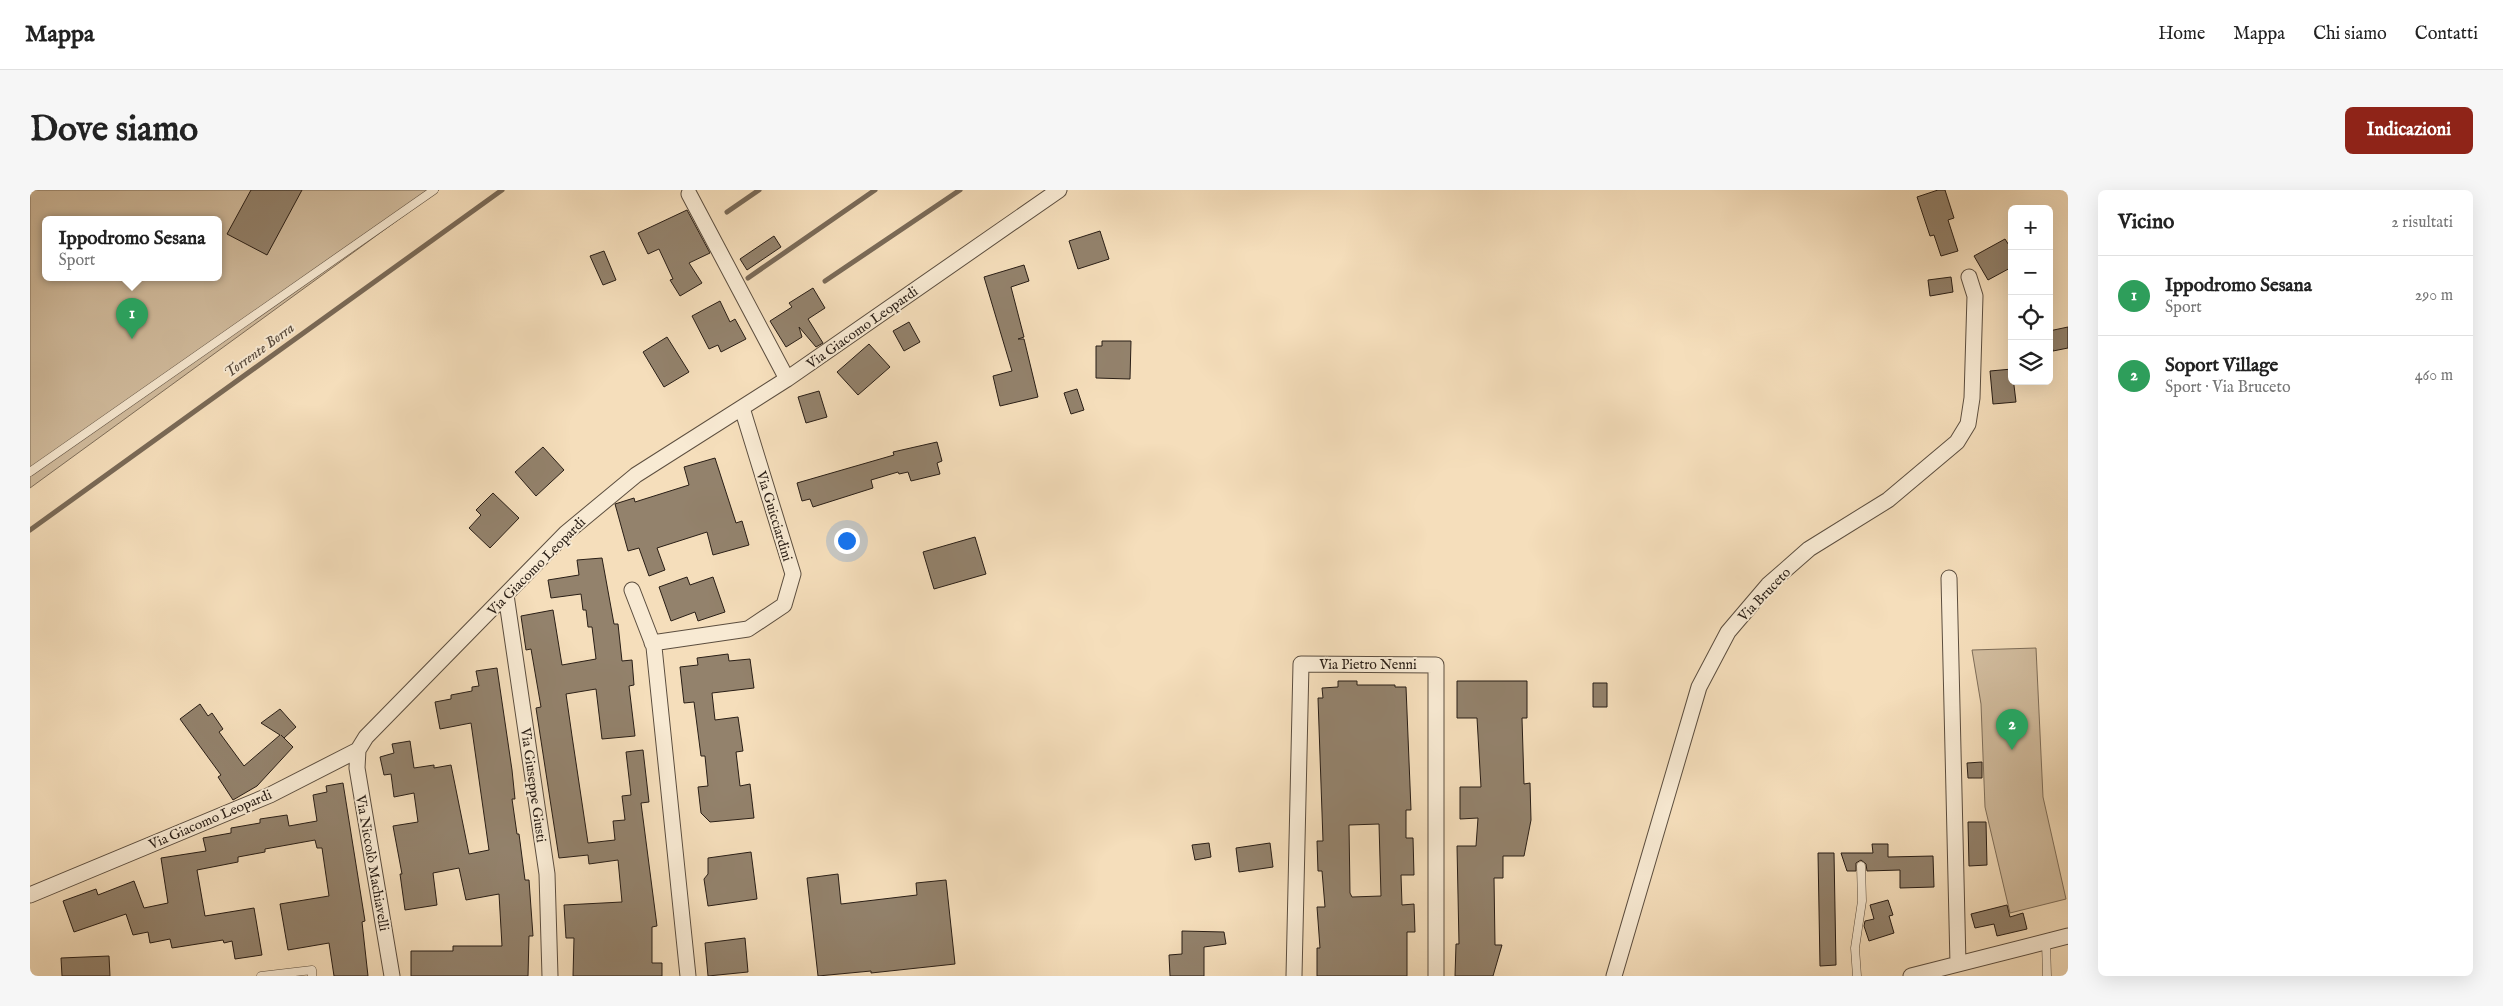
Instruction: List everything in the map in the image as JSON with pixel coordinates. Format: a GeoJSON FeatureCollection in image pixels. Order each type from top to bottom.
{"type":"FeatureCollection","features":[{"type":"Feature","properties":{"kind":"street","name":"Via Giacomo Leopardi"},"geometry":{"type":"LineString","coordinates":[[30,895],[270,795],[358,750],[366,737],[566,533],[636,476],[787,379],[1059,190]]}},
{"type":"Feature","properties":{"kind":"street"},"geometry":{"type":"LineString","coordinates":[[689,194],[787,379]]}},
{"type":"Feature","properties":{"kind":"street","name":"Via Bruceto"},"geometry":{"type":"LineString","coordinates":[[1614,976],[1699,687],[1728,632],[1768,585],[1809,549],[1888,500],[1957,442],[1968,424],[1972,398],[1975,296],[1969,277]]}},
{"type":"Feature","properties":{"kind":"street","name":"Via Guicciardini"},"geometry":{"type":"LineString","coordinates":[[652,643],[748,629],[784,605],[793,574],[742,408]]}},
{"type":"Feature","properties":{"kind":"street"},"geometry":{"type":"LineString","coordinates":[[1949,578],[1958,964]]}},
{"type":"Feature","properties":{"kind":"street"},"geometry":{"type":"LineString","coordinates":[[632,590],[652,643],[688,976]]}},
{"type":"Feature","properties":{"kind":"street","name":"Via Giuseppe Giusti"},"geometry":{"type":"LineString","coordinates":[[506,595],[547,874],[550,976]]}},
{"type":"Feature","properties":{"kind":"street","name":"Via Pietro Nenni"},"geometry":{"type":"LineString","coordinates":[[1294,976],[1301,664],[1436,665],[1436,976]]}},
{"type":"Feature","properties":{"kind":"street","name":"Via Niccolò Machiavelli"},"geometry":{"type":"LineString","coordinates":[[358,750],[357,768],[392,976]]}},
{"type":"Feature","properties":{"kind":"street"},"geometry":{"type":"LineString","coordinates":[[1911,976],[2068,936]]}},
{"type":"Feature","properties":{"kind":"lane"},"geometry":{"type":"LineString","coordinates":[[30,472],[434,190]]}},
{"type":"Feature","properties":{"kind":"lane"},"geometry":{"type":"LineString","coordinates":[[1857,976],[1855,948],[1862,901],[1861,866]]}},
{"type":"Feature","properties":{"kind":"lane"},"geometry":{"type":"LineString","coordinates":[[2046,942],[2047,976]]}},
{"type":"Feature","properties":{"kind":"lane"},"geometry":{"type":"LineString","coordinates":[[261,976],[312,970],[312,976]]}},
{"type":"Feature","properties":{"kind":"shaded area"},"geometry":{"type":"Polygon","coordinates":[[[30,190],[439,190],[30,488],[30,190]]]}},
{"type":"Feature","properties":{"kind":"shaded area"},"geometry":{"type":"Polygon","coordinates":[[[2036,648],[2043,797],[2066,899],[2010,913],[1985,807],[1981,704],[1972,650],[2036,648]]]}},
{"type":"Feature","properties":{"kind":"building"},"geometry":{"type":"Polygon","coordinates":[[[251,190],[302,190],[267,255],[227,234],[251,190]]]}},
{"type":"Feature","properties":{"kind":"building"},"geometry":{"type":"Polygon","coordinates":[[[1938,190],[1945,190],[1954,218],[1948,220],[1958,251],[1941,256],[1934,235],[1930,236],[1917,197],[1938,190]]]}},
{"type":"Feature","properties":{"kind":"building"},"geometry":{"type":"Polygon","coordinates":[[[687,210],[710,253],[689,263],[702,283],[680,296],[670,280],[673,279],[659,249],[648,254],[638,233],[687,210]]]}},
{"type":"Feature","properties":{"kind":"building"},"geometry":{"type":"Polygon","coordinates":[[[1100,231],[1109,259],[1078,269],[1069,241],[1100,231]]]}},
{"type":"Feature","properties":{"kind":"building"},"geometry":{"type":"Polygon","coordinates":[[[774,236],[781,247],[747,270],[740,259],[774,236]]]}},
{"type":"Feature","properties":{"kind":"building"},"geometry":{"type":"Polygon","coordinates":[[[2005,239],[2008,244],[2008,269],[1988,280],[1974,256],[2005,239]]]}},
{"type":"Feature","properties":{"kind":"building"},"geometry":{"type":"Polygon","coordinates":[[[604,251],[616,280],[603,285],[590,256],[604,251]]]}},
{"type":"Feature","properties":{"kind":"building"},"geometry":{"type":"Polygon","coordinates":[[[1024,265],[1029,281],[1011,287],[1024,337],[1018,339],[1024,339],[1038,397],[1000,406],[993,376],[1012,371],[984,277],[1024,265]]]}},
{"type":"Feature","properties":{"kind":"building"},"geometry":{"type":"Polygon","coordinates":[[[1951,277],[1953,292],[1930,296],[1928,280],[1951,277]]]}},
{"type":"Feature","properties":{"kind":"building"},"geometry":{"type":"Polygon","coordinates":[[[813,288],[825,308],[808,319],[823,343],[816,347],[799,327],[802,337],[786,347],[770,321],[792,307],[789,303],[813,288]]]}},
{"type":"Feature","properties":{"kind":"building"},"geometry":{"type":"Polygon","coordinates":[[[720,301],[730,322],[735,319],[746,339],[721,352],[718,345],[709,349],[692,316],[720,301]]]}},
{"type":"Feature","properties":{"kind":"building"},"geometry":{"type":"Polygon","coordinates":[[[909,322],[920,342],[904,351],[893,331],[909,322]]]}},
{"type":"Feature","properties":{"kind":"building"},"geometry":{"type":"Polygon","coordinates":[[[2068,327],[2068,348],[2053,351],[2053,330],[2068,327]]]}},
{"type":"Feature","properties":{"kind":"building"},"geometry":{"type":"Polygon","coordinates":[[[667,337],[689,372],[664,387],[643,352],[667,337]]]}},
{"type":"Feature","properties":{"kind":"building"},"geometry":{"type":"Polygon","coordinates":[[[1102,341],[1131,341],[1130,379],[1096,378],[1096,346],[1102,346],[1102,341]]]}},
{"type":"Feature","properties":{"kind":"building"},"geometry":{"type":"Polygon","coordinates":[[[869,344],[890,367],[858,395],[837,372],[869,344]]]}},
{"type":"Feature","properties":{"kind":"building"},"geometry":{"type":"Polygon","coordinates":[[[2008,369],[2008,385],[2014,385],[2016,402],[1993,404],[1990,371],[2008,369]]]}},
{"type":"Feature","properties":{"kind":"building"},"geometry":{"type":"Polygon","coordinates":[[[1077,389],[1084,410],[1071,414],[1064,393],[1077,389]]]}},
{"type":"Feature","properties":{"kind":"building"},"geometry":{"type":"Polygon","coordinates":[[[819,391],[827,417],[806,423],[798,397],[819,391]]]}},
{"type":"Feature","properties":{"kind":"building"},"geometry":{"type":"Polygon","coordinates":[[[937,442],[942,461],[937,463],[940,474],[911,481],[908,472],[899,474],[898,472],[871,480],[873,488],[813,507],[810,499],[802,501],[797,483],[894,455],[893,452],[937,442]]]}},
{"type":"Feature","properties":{"kind":"building"},"geometry":{"type":"Polygon","coordinates":[[[543,447],[564,470],[536,496],[515,472],[543,447]]]}},
{"type":"Feature","properties":{"kind":"building"},"geometry":{"type":"Polygon","coordinates":[[[715,458],[736,523],[742,521],[749,545],[713,555],[707,532],[657,548],[665,570],[649,576],[639,548],[628,551],[615,504],[634,498],[635,502],[689,485],[684,467],[715,458]]]}},
{"type":"Feature","properties":{"kind":"building"},"geometry":{"type":"Polygon","coordinates":[[[493,493],[519,518],[490,548],[469,528],[481,515],[476,510],[493,493]]]}},
{"type":"Feature","properties":{"kind":"building"},"geometry":{"type":"Polygon","coordinates":[[[975,537],[986,574],[934,589],[923,552],[975,537]]]}},
{"type":"Feature","properties":{"kind":"building"},"geometry":{"type":"Polygon","coordinates":[[[602,558],[614,624],[618,624],[622,661],[632,660],[634,685],[629,686],[635,736],[602,739],[596,689],[566,694],[572,736],[588,843],[615,840],[613,821],[625,820],[622,796],[631,795],[626,752],[643,750],[649,802],[641,803],[657,926],[652,927],[652,963],[662,963],[662,976],[573,976],[574,938],[566,938],[564,905],[622,902],[618,860],[589,864],[588,855],[559,858],[536,708],[541,707],[531,649],[526,650],[521,616],[553,610],[562,665],[596,659],[592,627],[588,627],[586,610],[583,610],[581,594],[551,598],[548,580],[579,575],[577,560],[602,558]]]}},
{"type":"Feature","properties":{"kind":"building"},"geometry":{"type":"Polygon","coordinates":[[[687,577],[690,585],[713,577],[725,612],[698,621],[695,612],[671,621],[659,587],[687,577]]]}},
{"type":"Feature","properties":{"kind":"building"},"geometry":{"type":"Polygon","coordinates":[[[728,654],[729,661],[750,659],[754,688],[712,693],[715,720],[738,717],[743,751],[736,752],[740,786],[750,784],[754,818],[710,822],[701,813],[698,787],[708,786],[705,756],[701,756],[694,702],[684,703],[680,667],[698,665],[697,658],[728,654]]]}},
{"type":"Feature","properties":{"kind":"building"},"geometry":{"type":"Polygon","coordinates":[[[497,668],[512,770],[515,799],[512,799],[517,834],[519,834],[525,880],[529,880],[533,936],[529,936],[528,976],[411,976],[411,951],[453,951],[453,946],[502,946],[499,894],[466,900],[459,868],[433,873],[437,905],[405,910],[400,874],[402,874],[393,826],[418,822],[414,793],[394,797],[391,774],[384,775],[380,757],[394,753],[392,744],[410,741],[414,768],[434,765],[434,768],[451,765],[469,854],[489,850],[471,723],[440,729],[435,702],[451,699],[451,695],[472,691],[472,687],[479,686],[476,671],[497,668]]]}},
{"type":"Feature","properties":{"kind":"building"},"geometry":{"type":"Polygon","coordinates":[[[1338,681],[1357,681],[1357,685],[1395,685],[1395,687],[1406,687],[1411,810],[1406,810],[1406,838],[1413,838],[1414,875],[1401,875],[1402,905],[1414,904],[1415,932],[1407,932],[1407,976],[1317,976],[1317,948],[1320,948],[1317,907],[1325,907],[1322,871],[1318,871],[1317,841],[1323,841],[1318,698],[1323,698],[1322,688],[1338,687],[1338,681]],[[1379,824],[1349,825],[1350,893],[1352,897],[1381,896],[1379,824]]]}},
{"type":"Feature","properties":{"kind":"building"},"geometry":{"type":"Polygon","coordinates":[[[1457,681],[1527,681],[1527,718],[1522,718],[1524,784],[1530,783],[1531,820],[1524,856],[1503,856],[1503,878],[1494,878],[1495,945],[1502,945],[1493,976],[1455,976],[1456,944],[1459,944],[1457,846],[1476,846],[1478,818],[1460,819],[1460,787],[1481,787],[1477,718],[1457,718],[1457,681]]]}},
{"type":"Feature","properties":{"kind":"building"},"geometry":{"type":"Polygon","coordinates":[[[1593,683],[1607,683],[1607,707],[1593,707],[1593,683]]]}},
{"type":"Feature","properties":{"kind":"building"},"geometry":{"type":"Polygon","coordinates":[[[200,704],[208,716],[212,713],[223,729],[219,732],[244,766],[280,735],[261,723],[280,709],[296,727],[284,738],[293,747],[257,786],[233,800],[218,777],[221,775],[180,719],[200,704]]]}},
{"type":"Feature","properties":{"kind":"building"},"geometry":{"type":"Polygon","coordinates":[[[1982,762],[1982,778],[1968,778],[1967,763],[1982,762]]]}},
{"type":"Feature","properties":{"kind":"building"},"geometry":{"type":"Polygon","coordinates":[[[343,783],[365,921],[362,922],[368,976],[334,976],[329,943],[288,950],[280,904],[329,896],[322,848],[317,848],[315,840],[265,849],[265,852],[238,857],[238,862],[197,870],[205,916],[254,908],[262,955],[235,959],[232,941],[224,943],[223,940],[172,948],[170,939],[150,943],[148,932],[133,935],[126,914],[74,932],[63,901],[96,889],[98,895],[134,881],[144,908],[168,903],[161,858],[206,851],[203,838],[231,833],[231,828],[260,823],[260,819],[287,815],[289,826],[317,821],[313,795],[327,792],[326,786],[343,783]]]}},
{"type":"Feature","properties":{"kind":"building"},"geometry":{"type":"Polygon","coordinates":[[[1968,822],[1986,822],[1987,865],[1969,866],[1968,822]]]}},
{"type":"Feature","properties":{"kind":"building"},"geometry":{"type":"Polygon","coordinates":[[[1209,843],[1211,857],[1195,860],[1192,845],[1209,843]]]}},
{"type":"Feature","properties":{"kind":"building"},"geometry":{"type":"Polygon","coordinates":[[[1270,843],[1273,867],[1239,872],[1236,848],[1270,843]]]}},
{"type":"Feature","properties":{"kind":"building"},"geometry":{"type":"Polygon","coordinates":[[[1872,844],[1888,844],[1888,857],[1933,856],[1934,887],[1900,888],[1900,870],[1867,871],[1866,864],[1861,860],[1856,863],[1856,871],[1847,871],[1841,853],[1873,853],[1872,844]]]}},
{"type":"Feature","properties":{"kind":"building"},"geometry":{"type":"Polygon","coordinates":[[[751,852],[757,899],[708,906],[704,879],[708,874],[708,858],[751,852]]]}},
{"type":"Feature","properties":{"kind":"building"},"geometry":{"type":"Polygon","coordinates":[[[1818,853],[1834,853],[1836,965],[1820,966],[1818,853]]]}},
{"type":"Feature","properties":{"kind":"building"},"geometry":{"type":"Polygon","coordinates":[[[838,874],[841,904],[917,895],[916,883],[946,880],[955,964],[871,973],[871,971],[818,976],[807,878],[838,874]]]}},
{"type":"Feature","properties":{"kind":"building"},"geometry":{"type":"Polygon","coordinates":[[[1888,900],[1893,915],[1889,916],[1894,933],[1869,941],[1864,926],[1865,921],[1874,919],[1870,905],[1888,900]]]}},
{"type":"Feature","properties":{"kind":"building"},"geometry":{"type":"Polygon","coordinates":[[[2007,905],[2010,917],[2023,913],[2027,929],[1997,936],[1994,924],[1975,928],[1971,914],[2007,905]]]}},
{"type":"Feature","properties":{"kind":"building"},"geometry":{"type":"Polygon","coordinates":[[[1182,931],[1224,932],[1226,944],[1204,947],[1204,976],[1170,976],[1169,955],[1182,954],[1182,931]]]}},
{"type":"Feature","properties":{"kind":"building"},"geometry":{"type":"Polygon","coordinates":[[[745,938],[748,972],[708,976],[705,943],[745,938]]]}},
{"type":"Feature","properties":{"kind":"building"},"geometry":{"type":"Polygon","coordinates":[[[109,956],[110,976],[62,976],[61,958],[109,956]]]}},
{"type":"Feature","properties":{"kind":"waterway","name":"Torrente Borra"},"geometry":{"type":"LineString","coordinates":[[30,530],[502,190]]}},
{"type":"Feature","properties":{"kind":"waterway"},"geometry":{"type":"LineString","coordinates":[[727,212],[759,190]]}},
{"type":"Feature","properties":{"kind":"waterway"},"geometry":{"type":"LineString","coordinates":[[748,278],[875,190]]}},
{"type":"Feature","properties":{"kind":"waterway"},"geometry":{"type":"LineString","coordinates":[[825,281],[960,190]]}},
{"type":"Feature","properties":{"kind":"place","name":"Ippodromo Sesana"},"geometry":{"type":"Point","coordinates":[132,339]}},
{"type":"Feature","properties":{"kind":"place","name":"Soport Village"},"geometry":{"type":"Point","coordinates":[2012,750]}}]}
